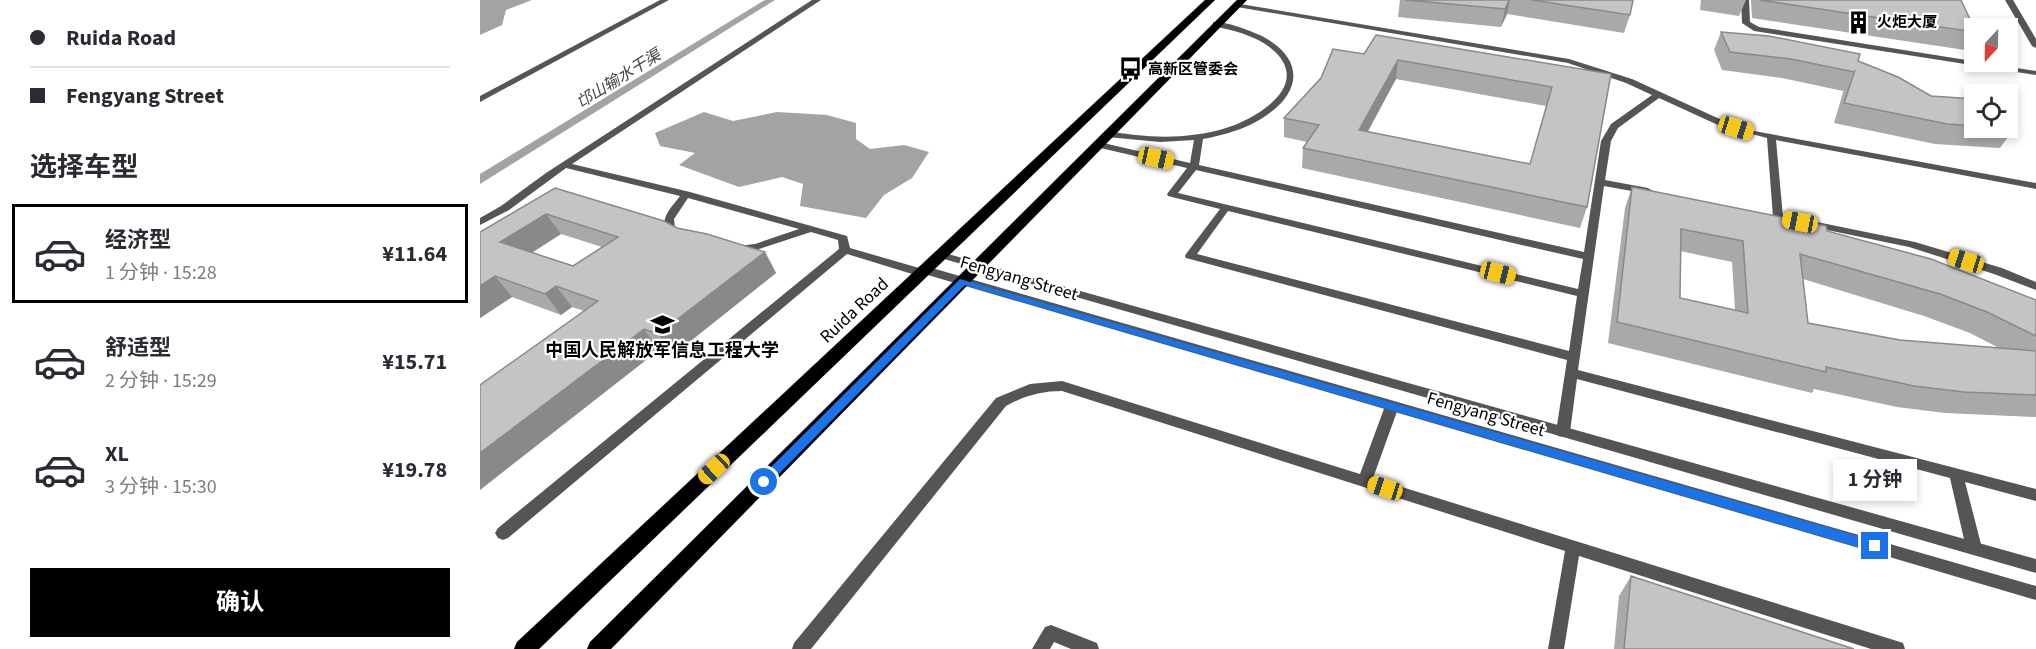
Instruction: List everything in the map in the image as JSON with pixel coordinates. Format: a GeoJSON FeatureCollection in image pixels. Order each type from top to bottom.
{"type":"FeatureCollection","features":[{"type":"Feature","properties":{"kind":"main road","name":"Ruida Road"},"geometry":{"type":"LineString","coordinates":[[524,649],[1210,0]]}},
{"type":"Feature","properties":{"kind":"main road"},"geometry":{"type":"LineString","coordinates":[[597,649],[1240,3]]}},
{"type":"Feature","properties":{"kind":"street"},"geometry":{"type":"LineString","coordinates":[[480,99],[665,0]]}},
{"type":"Feature","properties":{"kind":"street"},"geometry":{"type":"LineString","coordinates":[[480,222],[505,208],[564,165],[817,0]]}},
{"type":"Feature","properties":{"kind":"street"},"geometry":{"type":"LineString","coordinates":[[1745,0],[1746,23],[1766,31],[2036,72]]}},
{"type":"Feature","properties":{"kind":"street"},"geometry":{"type":"LineString","coordinates":[[2009,0],[2036,45]]}},
{"type":"Feature","properties":{"kind":"street"},"geometry":{"type":"LineString","coordinates":[[1240,3],[1569,61],[1629,81],[1721,123],[1771,137],[2036,186]]}},
{"type":"Feature","properties":{"kind":"street"},"geometry":{"type":"LineString","coordinates":[[1105,138],[1146,140],[1199,137],[1231,129],[1258,118],[1280,101],[1290,84],[1289,66],[1278,51],[1259,37],[1217,25]]}},
{"type":"Feature","properties":{"kind":"street"},"geometry":{"type":"LineString","coordinates":[[1563,432],[1606,141],[1614,126],[1658,95]]}},
{"type":"Feature","properties":{"kind":"street"},"geometry":{"type":"LineString","coordinates":[[1199,137],[1194,166],[1172,194],[1583,294]]}},
{"type":"Feature","properties":{"kind":"street"},"geometry":{"type":"LineString","coordinates":[[1771,137],[1783,218],[1911,244],[1998,271],[2036,286]]}},
{"type":"Feature","properties":{"kind":"street"},"geometry":{"type":"LineString","coordinates":[[1105,138],[1194,166],[1589,257]]}},
{"type":"Feature","properties":{"kind":"street"},"geometry":{"type":"LineString","coordinates":[[503,533],[845,250],[843,238],[686,194],[564,165]]}},
{"type":"Feature","properties":{"kind":"street"},"geometry":{"type":"LineString","coordinates":[[1600,182],[1656,193]]}},
{"type":"Feature","properties":{"kind":"street"},"geometry":{"type":"LineString","coordinates":[[684,240],[670,229],[669,219],[686,194]]}},
{"type":"Feature","properties":{"kind":"street"},"geometry":{"type":"LineString","coordinates":[[1226,207],[1190,256],[1574,357]]}},
{"type":"Feature","properties":{"kind":"street"},"geometry":{"type":"LineString","coordinates":[[720,249],[756,247],[810,229]]}},
{"type":"Feature","properties":{"kind":"street","name":"Fengyang Street"},"geometry":{"type":"LineString","coordinates":[[845,250],[963,281],[2036,593]]}},
{"type":"Feature","properties":{"kind":"street","name":"Fengyang Street"},"geometry":{"type":"LineString","coordinates":[[941,255],[2036,566]]}},
{"type":"Feature","properties":{"kind":"street"},"geometry":{"type":"LineString","coordinates":[[1572,373],[2036,495]]}},
{"type":"Feature","properties":{"kind":"street"},"geometry":{"type":"LineString","coordinates":[[800,649],[1001,402],[1020,392],[1042,385],[1062,386],[1897,649]]}},
{"type":"Feature","properties":{"kind":"street"},"geometry":{"type":"LineString","coordinates":[[1365,481],[1392,406]]}},
{"type":"Feature","properties":{"kind":"street"},"geometry":{"type":"LineString","coordinates":[[1956,474],[1974,548]]}},
{"type":"Feature","properties":{"kind":"street"},"geometry":{"type":"LineString","coordinates":[[1556,649],[1573,547]]}},
{"type":"Feature","properties":{"kind":"street"},"geometry":{"type":"LineString","coordinates":[[1040,649],[1051,633],[1091,649]]}},
{"type":"Feature","properties":{"kind":"shaded area"},"geometry":{"type":"Polygon","coordinates":[[[480,0],[532,0],[506,10],[502,25],[480,35],[480,0]]]}},
{"type":"Feature","properties":{"kind":"shaded area"},"geometry":{"type":"Polygon","coordinates":[[[765,0],[775,0],[480,184],[480,174],[765,0]]]}},
{"type":"Feature","properties":{"kind":"shaded area"},"geometry":{"type":"Polygon","coordinates":[[[704,112],[733,121],[777,112],[827,115],[856,123],[856,139],[870,149],[904,145],[929,152],[912,178],[884,195],[866,218],[800,206],[803,184],[782,177],[739,187],[679,165],[695,153],[660,146],[655,133],[704,112]]]}},
{"type":"Feature","properties":{"kind":"building"},"geometry":{"type":"Polygon","coordinates":[[[1406,0],[1509,0],[1505,9],[1406,0]]]}},
{"type":"Feature","properties":{"kind":"building"},"geometry":{"type":"Polygon","coordinates":[[[1532,0],[1633,0],[1630,15],[1532,0]]]}},
{"type":"Feature","properties":{"kind":"building"},"geometry":{"type":"Polygon","coordinates":[[[1759,0],[1961,0],[1969,18],[1964,18],[1964,31],[1759,0]]]}},
{"type":"Feature","properties":{"kind":"building"},"geometry":{"type":"Polygon","coordinates":[[[1721,32],[1769,36],[1860,54],[1858,61],[1898,77],[1931,96],[1964,98],[1964,125],[1947,124],[1844,103],[1855,70],[1854,72],[1791,59],[1730,52],[1721,32]]]}},
{"type":"Feature","properties":{"kind":"building"},"geometry":{"type":"Polygon","coordinates":[[[1376,35],[1611,74],[1587,207],[1303,148],[1319,125],[1284,118],[1321,78],[1333,49],[1364,54],[1376,35]],[[1398,60],[1359,130],[1530,164],[1552,87],[1398,60]]]}},
{"type":"Feature","properties":{"kind":"building"},"geometry":{"type":"Polygon","coordinates":[[[1632,187],[1826,226],[1827,231],[1931,259],[2036,300],[2036,336],[1987,312],[1940,294],[1800,254],[1808,323],[1900,340],[2036,351],[2036,395],[1964,392],[1914,386],[1826,367],[1826,372],[1617,322],[1632,187]],[[1681,229],[1680,298],[1748,313],[1743,241],[1681,229]]]}},
{"type":"Feature","properties":{"kind":"building"},"geometry":{"type":"Polygon","coordinates":[[[555,188],[664,221],[677,228],[707,234],[765,252],[658,334],[644,329],[480,453],[480,385],[598,301],[556,286],[545,294],[495,276],[480,286],[480,232],[555,188]],[[546,214],[500,242],[573,266],[618,237],[546,214]]]}},
{"type":"Feature","properties":{"kind":"building"},"geometry":{"type":"Polygon","coordinates":[[[1631,576],[1854,649],[1624,649],[1631,576]]]}},
{"type":"Feature","properties":{"kind":"place","name":"火炬大厦"},"geometry":{"type":"Point","coordinates":[1859,22]}},
{"type":"Feature","properties":{"kind":"place","name":"高新区管委会"},"geometry":{"type":"Point","coordinates":[1130,69]}},
{"type":"Feature","properties":{"kind":"place","name":"中国人民解放军信息工程大学"},"geometry":{"type":"Point","coordinates":[662,324]}},
{"type":"Feature","properties":{"kind":"route"},"geometry":{"type":"LineString","coordinates":[[764,482],[963,281],[1875,546]]}},
{"type":"Feature","properties":{"kind":"water label","name":"邙山输水干渠"},"geometry":{"type":"Point","coordinates":[618,78]}}]}
